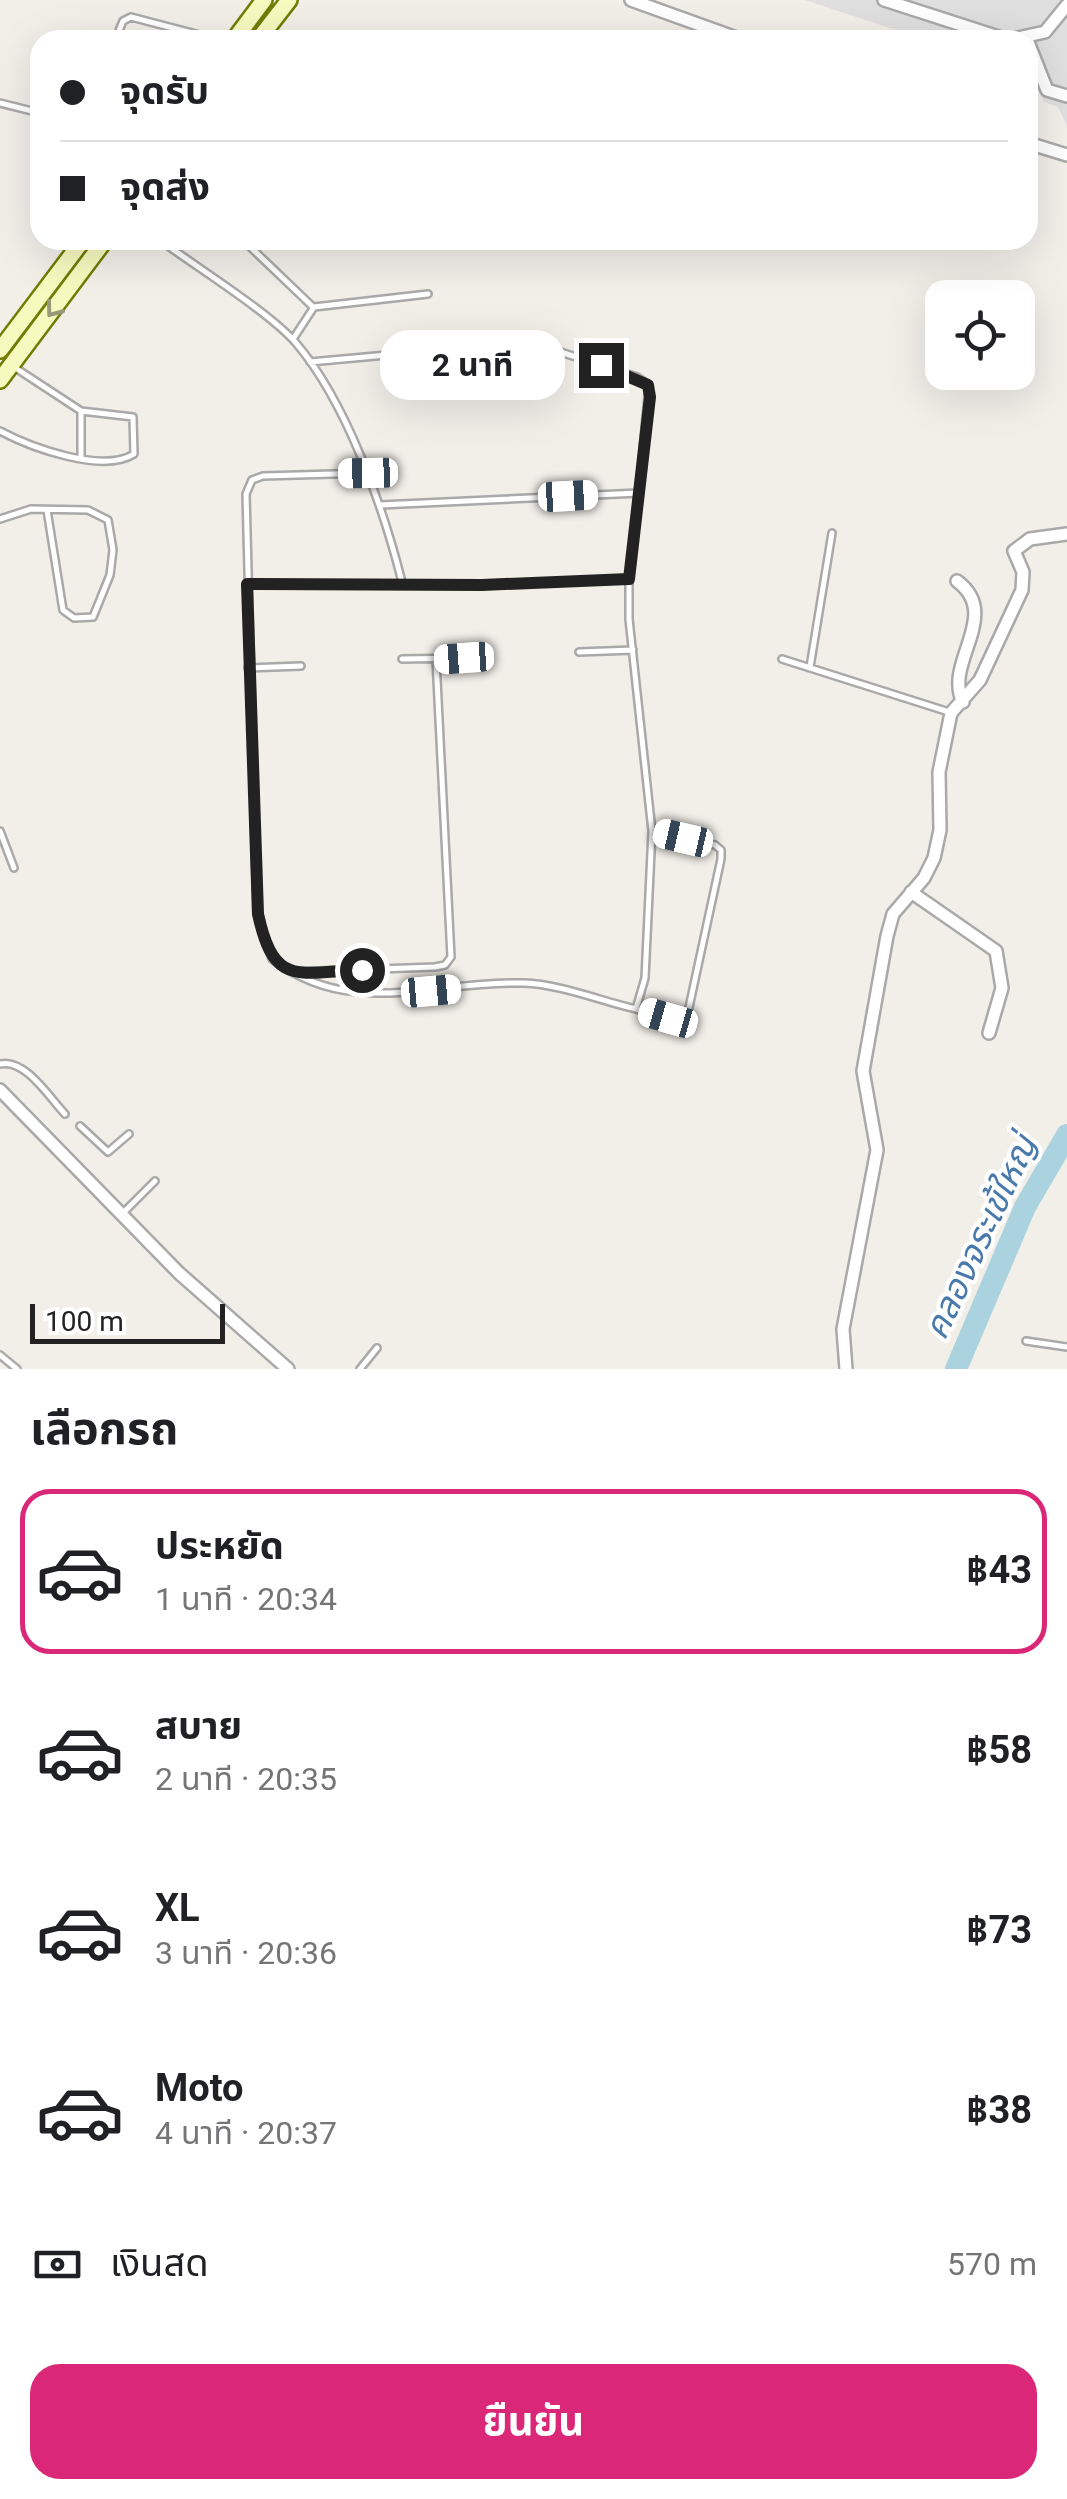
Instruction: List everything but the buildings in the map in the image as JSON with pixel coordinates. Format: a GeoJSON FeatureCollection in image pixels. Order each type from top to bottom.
{"type":"FeatureCollection","features":[{"type":"Feature","properties":{"kind":"main road"},"geometry":{"type":"LineString","coordinates":[[242,30],[264,0]]}},
{"type":"Feature","properties":{"kind":"main road"},"geometry":{"type":"LineString","coordinates":[[266,30],[288,0]]}},
{"type":"Feature","properties":{"kind":"main road"},"geometry":{"type":"LineString","coordinates":[[0,350],[75,250]]}},
{"type":"Feature","properties":{"kind":"main road"},"geometry":{"type":"LineString","coordinates":[[0,380],[97,250]]}},
{"type":"Feature","properties":{"kind":"street"},"geometry":{"type":"LineString","coordinates":[[631,0],[714,30]]}},
{"type":"Feature","properties":{"kind":"street"},"geometry":{"type":"LineString","coordinates":[[884,0],[977,30]]}},
{"type":"Feature","properties":{"kind":"street"},"geometry":{"type":"LineString","coordinates":[[1038,35],[1046,32],[1065,10]]}},
{"type":"Feature","properties":{"kind":"street"},"geometry":{"type":"LineString","coordinates":[[1038,68],[1047,90],[1067,96]]}},
{"type":"Feature","properties":{"kind":"street"},"geometry":{"type":"LineString","coordinates":[[1038,146],[1067,155]]}},
{"type":"Feature","properties":{"kind":"street"},"geometry":{"type":"LineString","coordinates":[[846,1369],[843,1329],[876,1150],[863,1072],[893,914],[934,858],[940,830],[940,772],[952,713],[980,680],[1022,590],[1023,572],[1014,551],[1030,539],[1067,534]]}},
{"type":"Feature","properties":{"kind":"street"},"geometry":{"type":"LineString","coordinates":[[957,581],[966,588],[976,609],[956,682],[963,702]]}},
{"type":"Feature","properties":{"kind":"street"},"geometry":{"type":"LineString","coordinates":[[911,892],[996,951],[1002,988],[989,1033]]}},
{"type":"Feature","properties":{"kind":"street"},"geometry":{"type":"LineString","coordinates":[[0,1090],[121,1216],[288,1369]]}},
{"type":"Feature","properties":{"kind":"lane"},"geometry":{"type":"LineString","coordinates":[[119,30],[123,21],[131,17],[181,30]]}},
{"type":"Feature","properties":{"kind":"lane"},"geometry":{"type":"LineString","coordinates":[[0,103],[30,110]]}},
{"type":"Feature","properties":{"kind":"lane"},"geometry":{"type":"LineString","coordinates":[[173,250],[293,340],[310,362],[368,473],[402,582]]}},
{"type":"Feature","properties":{"kind":"lane"},"geometry":{"type":"LineString","coordinates":[[253,250],[314,308]]}},
{"type":"Feature","properties":{"kind":"lane"},"geometry":{"type":"LineString","coordinates":[[293,340],[314,308],[330,302],[428,294]]}},
{"type":"Feature","properties":{"kind":"lane"},"geometry":{"type":"LineString","coordinates":[[310,362],[530,342],[637,376],[648,385],[650,397],[629,579],[652,831],[646,978],[636,1009]]}},
{"type":"Feature","properties":{"kind":"lane"},"geometry":{"type":"LineString","coordinates":[[0,430],[41,450],[81,458],[128,458],[136,445],[133,418],[129,414],[81,412],[11,365]]}},
{"type":"Feature","properties":{"kind":"lane"},"geometry":{"type":"LineString","coordinates":[[81,412],[81,458]]}},
{"type":"Feature","properties":{"kind":"lane"},"geometry":{"type":"LineString","coordinates":[[368,473],[263,476],[252,480],[246,494],[258,914],[272,959],[320,989],[400,994],[526,982],[681,1018],[688,1012],[721,850],[652,831]]}},
{"type":"Feature","properties":{"kind":"lane"},"geometry":{"type":"LineString","coordinates":[[380,505],[639,493]]}},
{"type":"Feature","properties":{"kind":"lane"},"geometry":{"type":"LineString","coordinates":[[0,518],[31,509],[88,510],[108,520],[113,550],[110,576],[93,617],[74,618],[63,610],[47,510]]}},
{"type":"Feature","properties":{"kind":"lane"},"geometry":{"type":"LineString","coordinates":[[810,668],[832,533]]}},
{"type":"Feature","properties":{"kind":"lane"},"geometry":{"type":"LineString","coordinates":[[247,584],[482,585],[629,579]]}},
{"type":"Feature","properties":{"kind":"lane"},"geometry":{"type":"LineString","coordinates":[[579,652],[633,650]]}},
{"type":"Feature","properties":{"kind":"lane"},"geometry":{"type":"LineString","coordinates":[[402,660],[464,658]]}},
{"type":"Feature","properties":{"kind":"lane"},"geometry":{"type":"LineString","coordinates":[[289,972],[435,967],[445,965],[451,957],[436,660]]}},
{"type":"Feature","properties":{"kind":"lane"},"geometry":{"type":"LineString","coordinates":[[782,660],[952,713]]}},
{"type":"Feature","properties":{"kind":"lane"},"geometry":{"type":"LineString","coordinates":[[248,668],[302,666]]}},
{"type":"Feature","properties":{"kind":"lane"},"geometry":{"type":"LineString","coordinates":[[0,831],[14,868]]}},
{"type":"Feature","properties":{"kind":"lane"},"geometry":{"type":"LineString","coordinates":[[0,1064],[13,1062],[22,1068],[65,1114]]}},
{"type":"Feature","properties":{"kind":"lane"},"geometry":{"type":"LineString","coordinates":[[80,1126],[108,1152],[129,1134]]}},
{"type":"Feature","properties":{"kind":"lane"},"geometry":{"type":"LineString","coordinates":[[121,1216],[155,1181]]}},
{"type":"Feature","properties":{"kind":"lane"},"geometry":{"type":"LineString","coordinates":[[1026,1340],[1067,1347]]}},
{"type":"Feature","properties":{"kind":"lane"},"geometry":{"type":"LineString","coordinates":[[360,1369],[377,1348]]}},
{"type":"Feature","properties":{"kind":"lane"},"geometry":{"type":"LineString","coordinates":[[0,1355],[17,1369]]}},
{"type":"Feature","properties":{"kind":"shaded area"},"geometry":{"type":"Polygon","coordinates":[[[805,0],[1067,0],[1067,126],[1058,107],[1044,102],[1038,89],[1038,30],[896,30],[805,0]]]}},
{"type":"Feature","properties":{"kind":"waterway","name":"คลองจระเข้ใหญ่"},"geometry":{"type":"LineString","coordinates":[[956,1369],[1025,1207],[1067,1135]]}},
{"type":"Feature","properties":{"kind":"route"},"geometry":{"type":"LineString","coordinates":[[362,970],[289,972],[272,959],[264,945],[258,914],[247,584],[482,585],[629,579],[650,397],[648,385],[637,376],[601,365]]}}]}
